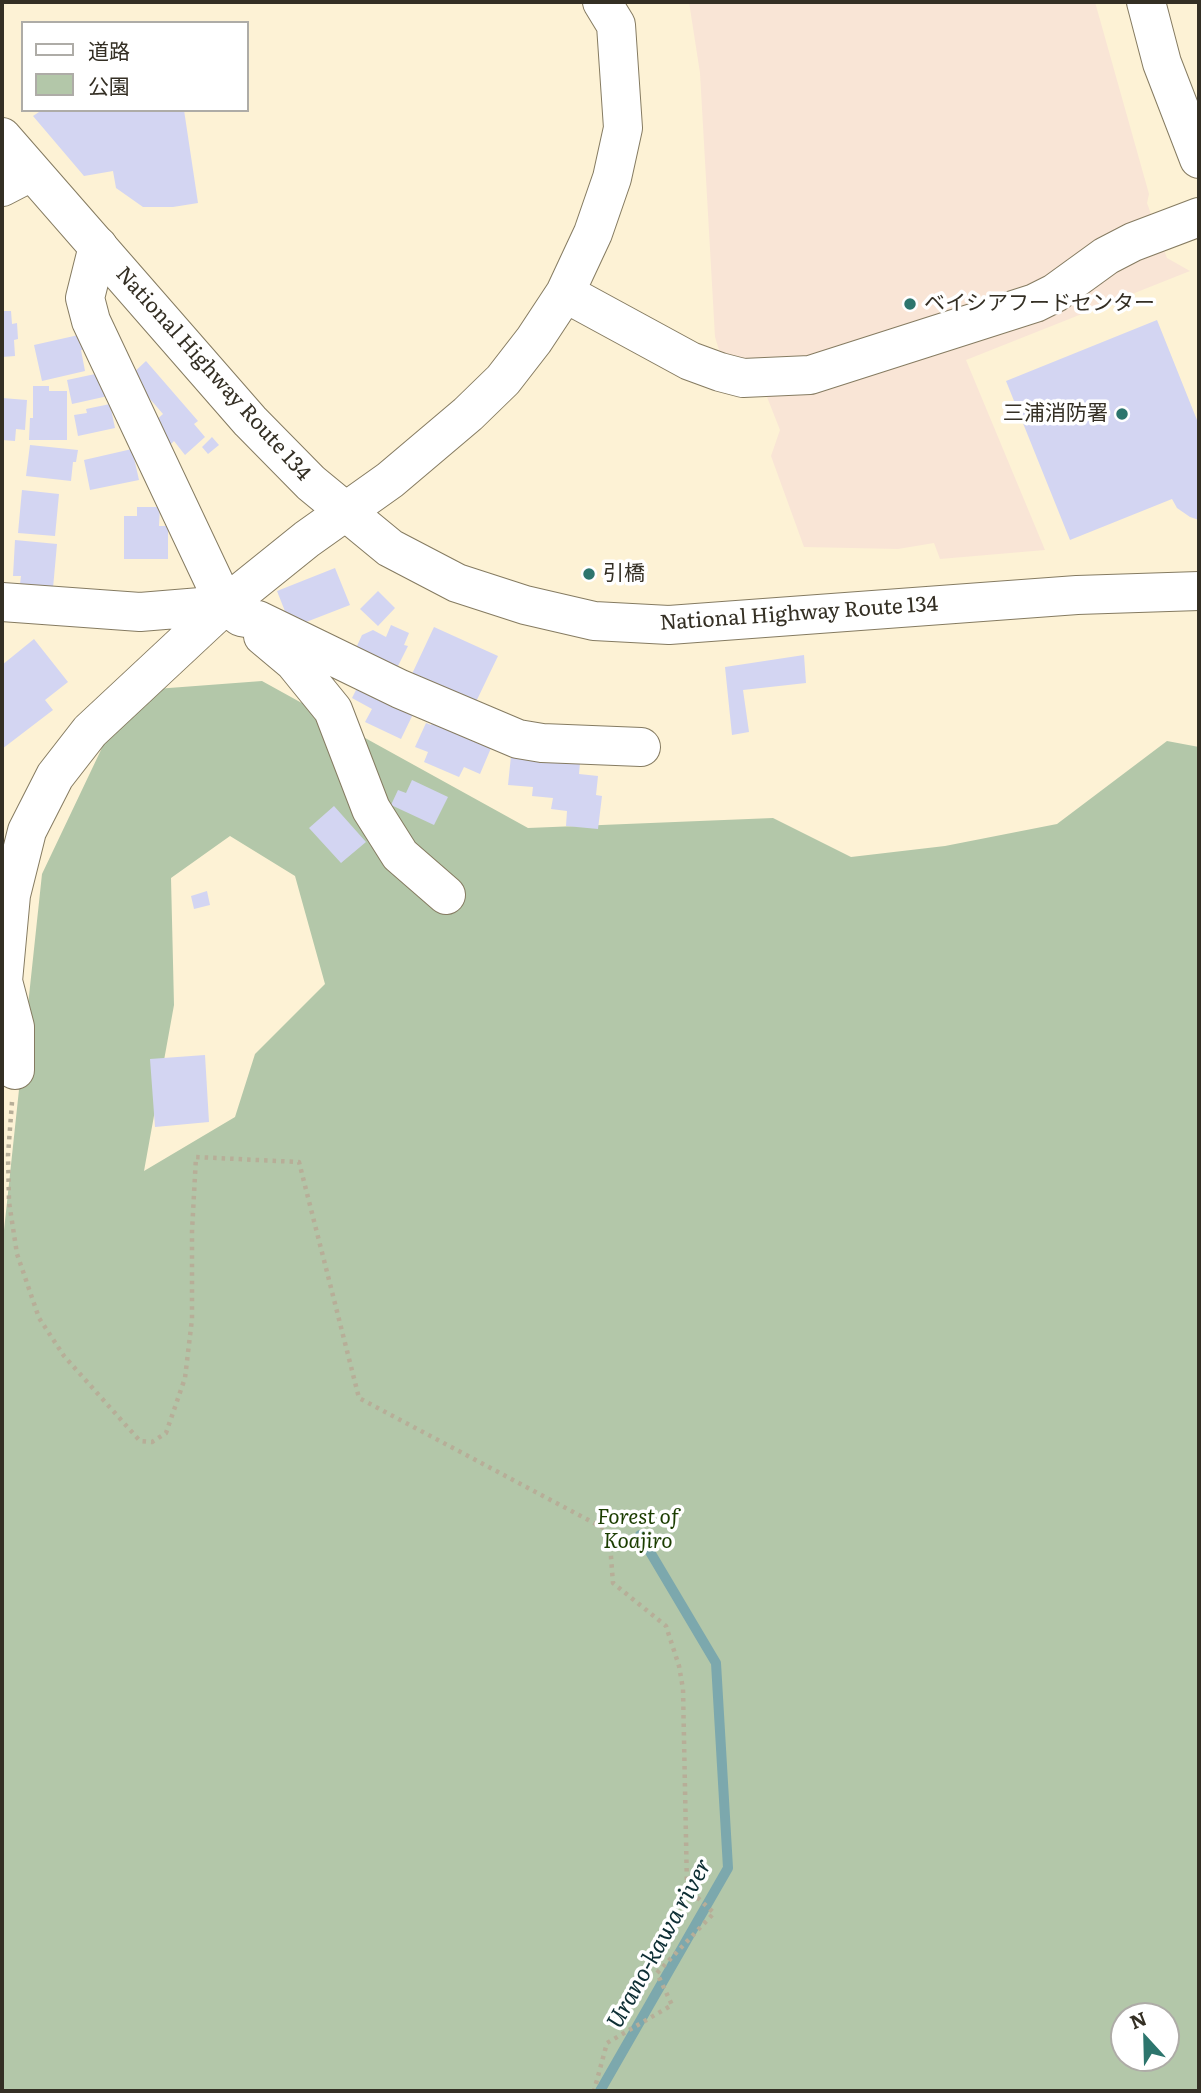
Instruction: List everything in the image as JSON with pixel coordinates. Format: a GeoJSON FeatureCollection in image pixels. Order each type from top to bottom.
{"type":"FeatureCollection","features":[{"type":"Feature","properties":{"kind":"main road"},"geometry":{"type":"LineString","coordinates":[[15,1070],[15,1027],[3,981],[11,895],[27,831],[55,776],[90,731],[233,611],[307,539],[433,445],[503,380],[565,293],[593,233],[612,178],[623,128],[617,24],[603,2]]}},
{"type":"Feature","properties":{"kind":"main road"},"geometry":{"type":"LineString","coordinates":[[1146,2],[1162,63],[1199,159]]}},
{"type":"Feature","properties":{"kind":"main road","name":"National Highway Route 134"},"geometry":{"type":"LineString","coordinates":[[2,137],[16,180],[98,246],[250,421],[310,483],[390,548],[457,583],[525,605],[594,621],[668,625],[1077,595],[1199,591]]}},
{"type":"Feature","properties":{"kind":"main road"},"geometry":{"type":"LineString","coordinates":[[565,293],[690,361],[720,372],[743,378],[810,375],[1035,303],[1055,293],[1106,256],[1133,242],[1199,216]]}},
{"type":"Feature","properties":{"kind":"main road"},"geometry":{"type":"LineString","coordinates":[[98,246],[85,298],[91,321],[233,611],[294,662],[333,710],[370,809],[400,855],[446,895]]}},
{"type":"Feature","properties":{"kind":"main road"},"geometry":{"type":"LineString","coordinates":[[2,602],[141,612],[233,611],[258,620],[400,689],[519,739],[542,743],[641,747]]}},
{"type":"Feature","properties":{"kind":"path"},"geometry":{"type":"LineString","coordinates":[[15,1070],[8,1155],[9,1202],[17,1254],[38,1318],[64,1356],[140,1441],[152,1443],[166,1433],[185,1378],[192,1319],[192,1231],[196,1157],[299,1162],[359,1398],[609,1531],[613,1583],[666,1626],[680,1666],[684,1689],[687,1888],[714,1913],[657,1973],[672,2005],[607,2043],[594,2091]]}},
{"type":"Feature","properties":{"kind":"shaded area","name":"ベイシアフードセンター"},"geometry":{"type":"Polygon","coordinates":[[[689,2],[1095,2],[1149,194],[1147,203],[1167,258],[1190,271],[966,360],[1045,550],[940,559],[934,543],[898,549],[804,547],[771,456],[780,430],[754,364],[719,350],[715,337],[700,73],[689,2]]]}},
{"type":"Feature","properties":{"kind":"green space","name":"Forest of Koajiro"},"geometry":{"type":"Polygon","coordinates":[[[262,681],[528,828],[773,818],[851,857],[945,846],[1057,824],[1167,741],[1199,747],[1199,2091],[2,2091],[2,1249],[42,874],[129,691],[262,681]],[[230,836],[171,878],[174,1005],[144,1171],[235,1117],[255,1054],[325,984],[295,876],[230,836]]]}},
{"type":"Feature","properties":{"kind":"building"},"geometry":{"type":"Polygon","coordinates":[[[39,112],[184,112],[198,203],[173,207],[143,207],[116,188],[113,171],[84,176],[33,116],[39,112]]]}},
{"type":"Feature","properties":{"kind":"building"},"geometry":{"type":"Polygon","coordinates":[[[2,311],[11,311],[12,324],[17,323],[15,356],[2,357],[2,311]]]}},
{"type":"Feature","properties":{"kind":"building"},"geometry":{"type":"Polygon","coordinates":[[[1157,320],[1199,425],[1199,520],[1177,508],[1172,499],[1070,540],[1006,381],[1157,320]]]}},
{"type":"Feature","properties":{"kind":"building"},"geometry":{"type":"Polygon","coordinates":[[[83,334],[86,349],[81,350],[85,371],[42,381],[34,345],[83,334]]]}},
{"type":"Feature","properties":{"kind":"building"},"geometry":{"type":"Polygon","coordinates":[[[146,361],[198,421],[194,424],[205,437],[185,455],[174,441],[171,444],[153,423],[163,414],[130,376],[146,361]]]}},
{"type":"Feature","properties":{"kind":"building"},"geometry":{"type":"Polygon","coordinates":[[[100,373],[108,396],[72,404],[67,380],[100,373]]]}},
{"type":"Feature","properties":{"kind":"building"},"geometry":{"type":"Polygon","coordinates":[[[33,386],[49,386],[49,391],[67,391],[67,440],[29,440],[30,418],[33,418],[33,386]]]}},
{"type":"Feature","properties":{"kind":"building"},"geometry":{"type":"Polygon","coordinates":[[[2,398],[27,400],[25,430],[16,429],[15,441],[2,440],[2,398]]]}},
{"type":"Feature","properties":{"kind":"building"},"geometry":{"type":"Polygon","coordinates":[[[110,404],[115,428],[78,436],[74,415],[87,413],[86,409],[110,404]]]}},
{"type":"Feature","properties":{"kind":"building"},"geometry":{"type":"Polygon","coordinates":[[[212,437],[219,445],[208,454],[202,447],[212,437]]]}},
{"type":"Feature","properties":{"kind":"building"},"geometry":{"type":"Polygon","coordinates":[[[30,445],[78,450],[76,462],[73,462],[71,481],[26,476],[30,445]]]}},
{"type":"Feature","properties":{"kind":"building"},"geometry":{"type":"Polygon","coordinates":[[[132,449],[139,480],[90,490],[84,460],[132,449]]]}},
{"type":"Feature","properties":{"kind":"building"},"geometry":{"type":"Polygon","coordinates":[[[22,490],[59,494],[55,536],[18,533],[22,490]]]}},
{"type":"Feature","properties":{"kind":"building"},"geometry":{"type":"Polygon","coordinates":[[[137,507],[160,507],[159,526],[168,526],[168,559],[124,559],[124,516],[137,516],[137,507]]]}},
{"type":"Feature","properties":{"kind":"building"},"geometry":{"type":"Polygon","coordinates":[[[15,540],[57,544],[53,588],[20,584],[21,576],[13,576],[15,540]]]}},
{"type":"Feature","properties":{"kind":"building"},"geometry":{"type":"Polygon","coordinates":[[[335,568],[350,605],[301,624],[288,619],[277,591],[335,568]]]}},
{"type":"Feature","properties":{"kind":"building"},"geometry":{"type":"Polygon","coordinates":[[[378,591],[395,608],[378,626],[360,609],[378,591]]]}},
{"type":"Feature","properties":{"kind":"building"},"geometry":{"type":"Polygon","coordinates":[[[391,625],[409,633],[404,645],[408,646],[397,668],[356,648],[362,635],[373,630],[386,637],[391,625]]]}},
{"type":"Feature","properties":{"kind":"building"},"geometry":{"type":"Polygon","coordinates":[[[434,627],[498,656],[474,706],[411,676],[434,627]]]}},
{"type":"Feature","properties":{"kind":"building"},"geometry":{"type":"Polygon","coordinates":[[[34,639],[68,682],[45,700],[53,710],[2,749],[2,665],[34,639]]]}},
{"type":"Feature","properties":{"kind":"building"},"geometry":{"type":"Polygon","coordinates":[[[804,655],[806,683],[743,690],[749,732],[732,735],[725,667],[804,655]]]}},
{"type":"Feature","properties":{"kind":"building"},"geometry":{"type":"Polygon","coordinates":[[[361,680],[416,708],[401,739],[365,722],[372,709],[352,698],[361,680]]]}},
{"type":"Feature","properties":{"kind":"building"},"geometry":{"type":"Polygon","coordinates":[[[435,716],[494,741],[480,774],[464,767],[459,777],[424,762],[428,752],[415,747],[426,723],[431,725],[435,716]]]}},
{"type":"Feature","properties":{"kind":"building"},"geometry":{"type":"Polygon","coordinates":[[[511,756],[580,763],[579,774],[598,776],[596,795],[602,796],[598,829],[566,826],[567,811],[551,809],[553,798],[532,796],[533,787],[508,785],[511,756]]]}},
{"type":"Feature","properties":{"kind":"building"},"geometry":{"type":"Polygon","coordinates":[[[412,780],[448,797],[434,825],[391,805],[398,790],[406,793],[412,780]]]}},
{"type":"Feature","properties":{"kind":"building"},"geometry":{"type":"Polygon","coordinates":[[[334,806],[366,842],[341,863],[309,828],[334,806]]]}},
{"type":"Feature","properties":{"kind":"building"},"geometry":{"type":"Polygon","coordinates":[[[207,891],[210,905],[194,909],[191,896],[207,891]]]}},
{"type":"Feature","properties":{"kind":"building"},"geometry":{"type":"Polygon","coordinates":[[[205,1055],[209,1122],[155,1127],[150,1059],[205,1055]]]}},
{"type":"Feature","properties":{"kind":"waterway","name":"Urano-kawa river"},"geometry":{"type":"LineString","coordinates":[[600,2091],[728,1868],[716,1663],[640,1535]]}},
{"type":"Feature","properties":{"kind":"place","name":"ベイシアフードセンター"},"geometry":{"type":"Point","coordinates":[910,304]}},
{"type":"Feature","properties":{"kind":"place","name":"三浦消防署"},"geometry":{"type":"Point","coordinates":[1122,414]}},
{"type":"Feature","properties":{"kind":"place","name":"引橋"},"geometry":{"type":"Point","coordinates":[589,574]}}]}
